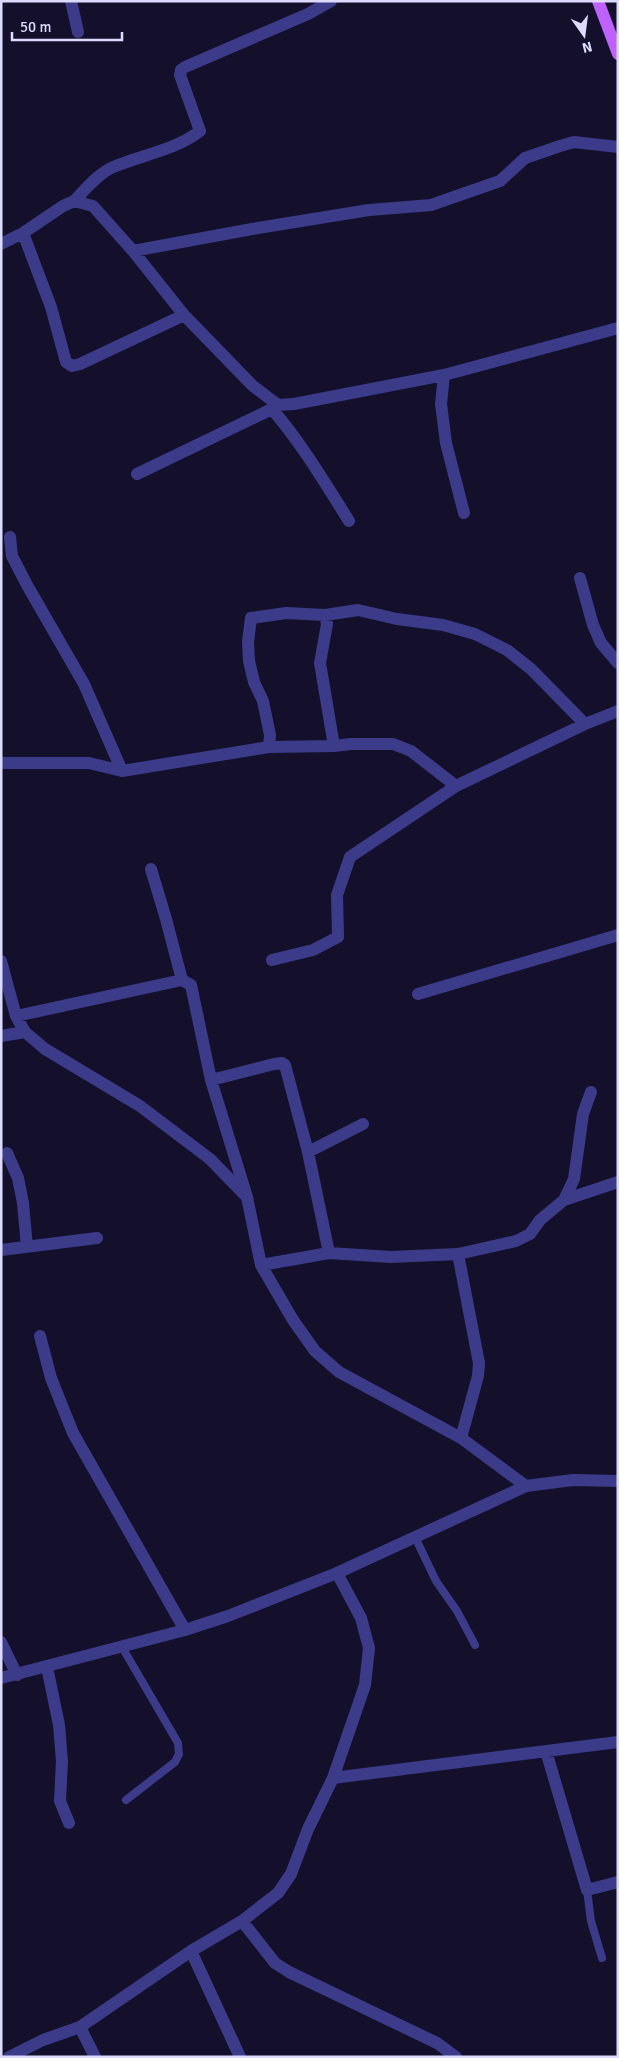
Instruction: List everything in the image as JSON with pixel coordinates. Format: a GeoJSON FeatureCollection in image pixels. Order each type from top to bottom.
{"type":"FeatureCollection","features":[{"type":"Feature","properties":{"kind":"main road"},"geometry":{"type":"LineString","coordinates":[[598,1],[618,53]]}},
{"type":"Feature","properties":{"kind":"street"},"geometry":{"type":"LineString","coordinates":[[71,1],[78,32]]}},
{"type":"Feature","properties":{"kind":"street"},"geometry":{"type":"LineString","coordinates":[[1,244],[23,233],[63,206],[74,201],[111,168],[157,153],[200,131],[180,75],[181,70],[185,67],[308,14],[331,1]]}},
{"type":"Feature","properties":{"kind":"street"},"geometry":{"type":"LineString","coordinates":[[133,251],[252,228],[369,210],[431,205],[500,181],[525,158],[560,146],[574,142],[618,147]]}},
{"type":"Feature","properties":{"kind":"street"},"geometry":{"type":"LineString","coordinates":[[74,201],[93,206],[133,251],[184,316],[275,407],[319,472],[331,496],[349,521]]}},
{"type":"Feature","properties":{"kind":"street"},"geometry":{"type":"LineString","coordinates":[[23,233],[51,307],[66,362],[72,366],[184,316]]}},
{"type":"Feature","properties":{"kind":"street"},"geometry":{"type":"LineString","coordinates":[[137,474],[275,407],[444,375],[618,328]]}},
{"type":"Feature","properties":{"kind":"street"},"geometry":{"type":"LineString","coordinates":[[444,375],[441,404],[446,443],[464,513]]}},
{"type":"Feature","properties":{"kind":"street"},"geometry":{"type":"LineString","coordinates":[[10,537],[12,556],[84,684],[122,771]]}},
{"type":"Feature","properties":{"kind":"street"},"geometry":{"type":"LineString","coordinates":[[580,578],[597,634],[618,663]]}},
{"type":"Feature","properties":{"kind":"street"},"geometry":{"type":"LineString","coordinates":[[269,748],[270,735],[263,702],[254,682],[249,661],[248,642],[251,618],[286,613],[325,615],[358,610],[397,619],[443,625],[475,634],[507,650],[531,669],[585,724]]}},
{"type":"Feature","properties":{"kind":"street"},"geometry":{"type":"LineString","coordinates":[[325,615],[327,624],[320,663],[334,746]]}},
{"type":"Feature","properties":{"kind":"street"},"geometry":{"type":"LineString","coordinates":[[272,960],[313,950],[338,937],[337,895],[350,857],[456,786],[618,710]]}},
{"type":"Feature","properties":{"kind":"street"},"geometry":{"type":"LineString","coordinates":[[1,762],[90,762],[122,771],[269,748],[393,744],[411,751],[456,786]]}},
{"type":"Feature","properties":{"kind":"street"},"geometry":{"type":"LineString","coordinates":[[151,869],[182,980]]}},
{"type":"Feature","properties":{"kind":"street"},"geometry":{"type":"LineString","coordinates":[[418,994],[618,935]]}},
{"type":"Feature","properties":{"kind":"street"},"geometry":{"type":"LineString","coordinates":[[1,961],[16,1016],[25,1032],[53,1054],[140,1106],[210,1159],[247,1197]]}},
{"type":"Feature","properties":{"kind":"street"},"geometry":{"type":"LineString","coordinates":[[16,1016],[182,980],[191,985],[211,1080],[247,1197],[261,1265],[293,1320],[315,1351],[340,1372],[461,1438],[526,1486]]}},
{"type":"Feature","properties":{"kind":"street"},"geometry":{"type":"LineString","coordinates":[[1,1036],[25,1032]]}},
{"type":"Feature","properties":{"kind":"street"},"geometry":{"type":"LineString","coordinates":[[211,1080],[274,1064],[282,1063],[285,1065],[308,1152],[329,1253]]}},
{"type":"Feature","properties":{"kind":"street"},"geometry":{"type":"LineString","coordinates":[[564,1200],[574,1179],[583,1114],[591,1092]]}},
{"type":"Feature","properties":{"kind":"street"},"geometry":{"type":"LineString","coordinates":[[308,1152],[363,1124]]}},
{"type":"Feature","properties":{"kind":"street"},"geometry":{"type":"LineString","coordinates":[[6,1153],[18,1178],[23,1203],[27,1247]]}},
{"type":"Feature","properties":{"kind":"street"},"geometry":{"type":"LineString","coordinates":[[261,1265],[329,1253],[391,1257],[458,1254],[516,1241],[530,1234],[540,1220],[564,1200],[618,1182]]}},
{"type":"Feature","properties":{"kind":"street"},"geometry":{"type":"LineString","coordinates":[[1,1250],[97,1238]]}},
{"type":"Feature","properties":{"kind":"street"},"geometry":{"type":"LineString","coordinates":[[458,1254],[479,1362],[478,1376],[461,1438]]}},
{"type":"Feature","properties":{"kind":"street"},"geometry":{"type":"LineString","coordinates":[[40,1336],[51,1378],[73,1433],[185,1630]]}},
{"type":"Feature","properties":{"kind":"street"},"geometry":{"type":"LineString","coordinates":[[1,1678],[185,1630],[228,1616],[337,1573],[526,1486],[573,1480],[618,1482]]}},
{"type":"Feature","properties":{"kind":"street"},"geometry":{"type":"LineString","coordinates":[[9,2057],[43,2040],[80,2027],[191,1951],[242,1921],[278,1893],[291,1874],[308,1829],[333,1778],[365,1685],[369,1648],[361,1618],[337,1573]]}},
{"type":"Feature","properties":{"kind":"street"},"geometry":{"type":"LineString","coordinates":[[1,1642],[17,1675]]}},
{"type":"Feature","properties":{"kind":"street"},"geometry":{"type":"LineString","coordinates":[[46,1667],[58,1725],[62,1761],[60,1801],[69,1823]]}},
{"type":"Feature","properties":{"kind":"street"},"geometry":{"type":"LineString","coordinates":[[333,1778],[618,1742]]}},
{"type":"Feature","properties":{"kind":"street"},"geometry":{"type":"LineString","coordinates":[[546,1751],[587,1890],[618,1882]]}},
{"type":"Feature","properties":{"kind":"street"},"geometry":{"type":"LineString","coordinates":[[242,1921],[275,1963],[288,1972],[437,2043],[456,2057]]}},
{"type":"Feature","properties":{"kind":"street"},"geometry":{"type":"LineString","coordinates":[[191,1951],[240,2057]]}},
{"type":"Feature","properties":{"kind":"street"},"geometry":{"type":"LineString","coordinates":[[80,2027],[94,2057]]}},
{"type":"Feature","properties":{"kind":"lane"},"geometry":{"type":"LineString","coordinates":[[415,1537],[436,1581],[457,1611],[475,1645]]}},
{"type":"Feature","properties":{"kind":"lane"},"geometry":{"type":"LineString","coordinates":[[122,1647],[178,1743],[179,1754],[175,1762],[126,1800]]}},
{"type":"Feature","properties":{"kind":"lane"},"geometry":{"type":"LineString","coordinates":[[587,1890],[591,1921],[602,1958]]}}]}
